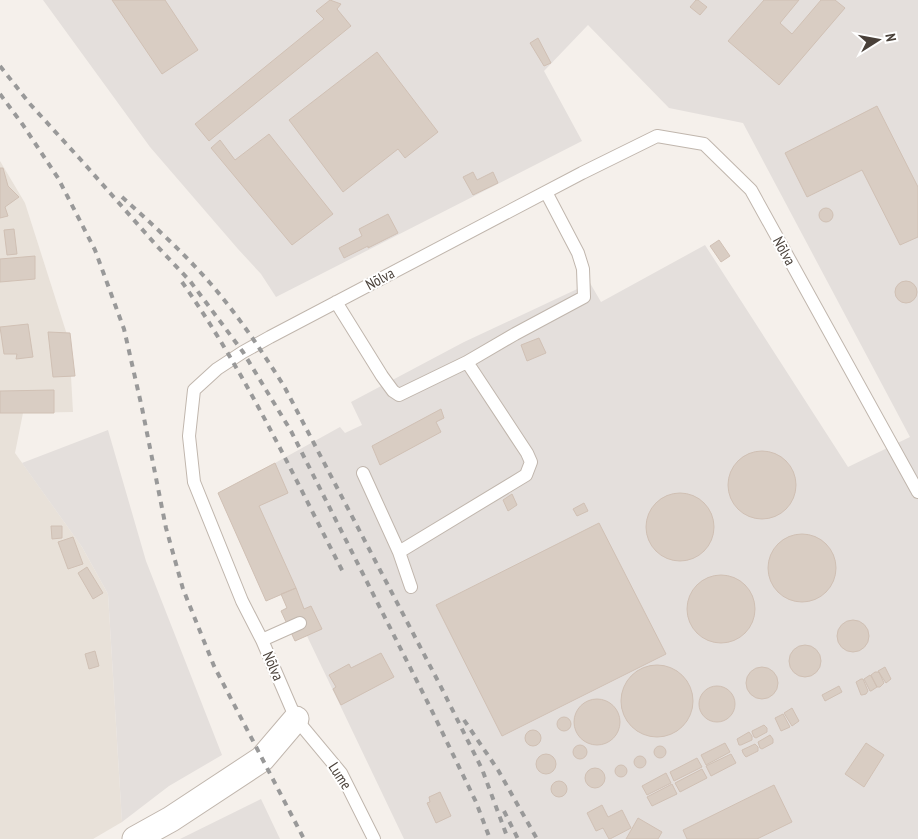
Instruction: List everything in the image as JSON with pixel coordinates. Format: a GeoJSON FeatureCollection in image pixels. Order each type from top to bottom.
{"type":"FeatureCollection","features":[{"type":"Feature","properties":{"kind":"street"},"geometry":{"type":"LineString","coordinates":[[135,839],[171,819],[262,760],[296,719]]}},
{"type":"Feature","properties":{"kind":"lane","name":"Nõlva"},"geometry":{"type":"LineString","coordinates":[[296,719],[262,640],[242,601],[194,482],[189,436],[194,390],[217,369],[244,352],[546,192],[657,136],[704,144],[750,190],[918,492]]}},
{"type":"Feature","properties":{"kind":"lane"},"geometry":{"type":"LineString","coordinates":[[336,302],[382,376],[393,391],[399,395],[467,362],[584,297],[583,269],[578,253],[546,192]]}},
{"type":"Feature","properties":{"kind":"lane"},"geometry":{"type":"LineString","coordinates":[[399,552],[526,475],[531,462],[528,453],[467,362]]}},
{"type":"Feature","properties":{"kind":"lane"},"geometry":{"type":"LineString","coordinates":[[363,473],[399,552],[411,587]]}},
{"type":"Feature","properties":{"kind":"lane"},"geometry":{"type":"LineString","coordinates":[[262,640],[300,623]]}},
{"type":"Feature","properties":{"kind":"lane","name":"Lume"},"geometry":{"type":"LineString","coordinates":[[296,719],[341,773],[374,839]]}},
{"type":"Feature","properties":{"kind":"shaded area"},"geometry":{"type":"Polygon","coordinates":[[[43,0],[918,0],[918,839],[404,839],[307,636],[295,641],[281,611],[287,607],[281,595],[266,601],[218,493],[340,427],[345,433],[362,425],[351,402],[464,342],[590,283],[601,302],[705,245],[848,467],[910,437],[743,123],[669,108],[588,25],[544,71],[582,141],[276,297],[261,274],[150,147],[43,0]]]}},
{"type":"Feature","properties":{"kind":"shaded area"},"geometry":{"type":"Polygon","coordinates":[[[0,161],[25,203],[69,341],[73,412],[23,413],[15,453],[82,547],[108,594],[122,822],[93,839],[0,839],[0,161]]]}},
{"type":"Feature","properties":{"kind":"shaded area"},"geometry":{"type":"Polygon","coordinates":[[[108,430],[146,561],[222,755],[169,786],[122,822],[108,594],[82,547],[22,463],[108,430]]]}},
{"type":"Feature","properties":{"kind":"shaded area"},"geometry":{"type":"Polygon","coordinates":[[[261,799],[280,839],[180,839],[261,799]]]}},
{"type":"Feature","properties":{"kind":"building"},"geometry":{"type":"Polygon","coordinates":[[[112,0],[165,0],[198,50],[162,74],[112,0]]]}},
{"type":"Feature","properties":{"kind":"building"},"geometry":{"type":"Polygon","coordinates":[[[330,0],[341,4],[337,9],[351,26],[209,141],[195,124],[324,19],[316,11],[330,0]]]}},
{"type":"Feature","properties":{"kind":"building"},"geometry":{"type":"Polygon","coordinates":[[[696,0],[707,7],[700,15],[690,7],[696,0]]]}},
{"type":"Feature","properties":{"kind":"building"},"geometry":{"type":"Polygon","coordinates":[[[764,0],[799,0],[780,23],[792,34],[821,0],[835,0],[845,8],[779,85],[728,41],[764,0]]]}},
{"type":"Feature","properties":{"kind":"building"},"geometry":{"type":"Polygon","coordinates":[[[538,38],[551,63],[544,66],[530,43],[538,38]]]}},
{"type":"Feature","properties":{"kind":"building"},"geometry":{"type":"Polygon","coordinates":[[[377,52],[438,132],[405,158],[398,149],[343,192],[289,120],[377,52]]]}},
{"type":"Feature","properties":{"kind":"building"},"geometry":{"type":"Polygon","coordinates":[[[877,106],[918,187],[918,237],[900,245],[862,170],[807,197],[785,153],[877,106]]]}},
{"type":"Feature","properties":{"kind":"building"},"geometry":{"type":"Polygon","coordinates":[[[269,134],[333,214],[292,245],[211,148],[220,140],[235,160],[269,134]]]}},
{"type":"Feature","properties":{"kind":"building"},"geometry":{"type":"Polygon","coordinates":[[[0,168],[3,168],[8,186],[19,197],[5,207],[8,216],[0,218],[0,168]]]}},
{"type":"Feature","properties":{"kind":"building"},"geometry":{"type":"Polygon","coordinates":[[[473,172],[477,180],[493,172],[498,183],[473,195],[463,177],[473,172]]]}},
{"type":"Feature","properties":{"kind":"building"},"geometry":{"type":"Polygon","coordinates":[[[823,208],[829,208],[833,215],[829,222],[823,222],[819,218],[819,212],[823,208]]]}},
{"type":"Feature","properties":{"kind":"building"},"geometry":{"type":"Polygon","coordinates":[[[388,214],[398,233],[344,258],[339,248],[362,236],[359,229],[388,214]]]}},
{"type":"Feature","properties":{"kind":"building"},"geometry":{"type":"Polygon","coordinates":[[[14,229],[17,254],[7,255],[4,230],[14,229]]]}},
{"type":"Feature","properties":{"kind":"building"},"geometry":{"type":"Polygon","coordinates":[[[719,240],[730,256],[721,262],[710,246],[719,240]]]}},
{"type":"Feature","properties":{"kind":"building"},"geometry":{"type":"Polygon","coordinates":[[[35,256],[35,279],[0,282],[0,259],[35,256]]]}},
{"type":"Feature","properties":{"kind":"building"},"geometry":{"type":"Polygon","coordinates":[[[902,281],[910,281],[917,288],[917,296],[910,303],[902,303],[895,296],[895,288],[902,281]]]}},
{"type":"Feature","properties":{"kind":"building"},"geometry":{"type":"Polygon","coordinates":[[[28,324],[33,357],[16,359],[17,354],[4,354],[0,327],[28,324]]]}},
{"type":"Feature","properties":{"kind":"building"},"geometry":{"type":"Polygon","coordinates":[[[48,332],[70,333],[75,376],[53,377],[48,332]]]}},
{"type":"Feature","properties":{"kind":"building"},"geometry":{"type":"Polygon","coordinates":[[[539,338],[546,353],[527,361],[521,345],[539,338]]]}},
{"type":"Feature","properties":{"kind":"building"},"geometry":{"type":"Polygon","coordinates":[[[54,390],[54,413],[0,413],[0,391],[54,390]]]}},
{"type":"Feature","properties":{"kind":"building"},"geometry":{"type":"Polygon","coordinates":[[[441,409],[444,418],[436,422],[441,432],[380,465],[372,446],[441,409]]]}},
{"type":"Feature","properties":{"kind":"building"},"geometry":{"type":"Polygon","coordinates":[[[755,451],[769,451],[781,456],[791,466],[796,478],[796,492],[791,504],[781,514],[769,519],[755,519],[743,514],[733,504],[728,492],[728,478],[733,466],[743,456],[755,451]]]}},
{"type":"Feature","properties":{"kind":"building"},"geometry":{"type":"Polygon","coordinates":[[[275,463],[288,493],[259,506],[296,588],[266,601],[218,493],[275,463]]]}},
{"type":"Feature","properties":{"kind":"building"},"geometry":{"type":"Polygon","coordinates":[[[673,493],[687,493],[699,498],[709,508],[714,520],[714,534],[709,546],[699,556],[687,561],[673,561],[661,556],[651,546],[646,534],[646,520],[651,508],[661,498],[673,493]]]}},
{"type":"Feature","properties":{"kind":"building"},"geometry":{"type":"Polygon","coordinates":[[[512,494],[517,505],[508,511],[503,500],[512,494]]]}},
{"type":"Feature","properties":{"kind":"building"},"geometry":{"type":"Polygon","coordinates":[[[584,503],[588,511],[577,516],[573,509],[584,503]]]}},
{"type":"Feature","properties":{"kind":"building"},"geometry":{"type":"Polygon","coordinates":[[[599,523],[666,654],[502,736],[436,605],[599,523]]]}},
{"type":"Feature","properties":{"kind":"building"},"geometry":{"type":"Polygon","coordinates":[[[51,526],[62,526],[62,538],[52,539],[51,526]]]}},
{"type":"Feature","properties":{"kind":"building"},"geometry":{"type":"Polygon","coordinates":[[[795,534],[809,534],[821,539],[831,549],[836,561],[836,575],[831,587],[821,597],[809,602],[795,602],[783,597],[773,587],[768,575],[768,561],[773,549],[783,539],[795,534]]]}},
{"type":"Feature","properties":{"kind":"building"},"geometry":{"type":"Polygon","coordinates":[[[73,537],[83,564],[68,569],[58,542],[73,537]]]}},
{"type":"Feature","properties":{"kind":"building"},"geometry":{"type":"Polygon","coordinates":[[[87,567],[103,593],[93,599],[78,573],[87,567]]]}},
{"type":"Feature","properties":{"kind":"building"},"geometry":{"type":"Polygon","coordinates":[[[714,575],[728,575],[740,580],[750,590],[755,602],[755,616],[750,628],[740,638],[728,643],[714,643],[702,638],[692,628],[687,616],[687,602],[692,590],[702,580],[714,575]]]}},
{"type":"Feature","properties":{"kind":"building"},"geometry":{"type":"Polygon","coordinates":[[[296,588],[304,609],[311,606],[322,629],[295,641],[281,611],[287,608],[281,594],[296,588]]]}},
{"type":"Feature","properties":{"kind":"building"},"geometry":{"type":"Polygon","coordinates":[[[853,620],[865,624],[869,636],[865,648],[853,652],[841,648],[837,636],[841,624],[853,620]]]}},
{"type":"Feature","properties":{"kind":"building"},"geometry":{"type":"Polygon","coordinates":[[[805,645],[817,649],[821,661],[817,673],[805,677],[793,673],[789,661],[793,649],[805,645]]]}},
{"type":"Feature","properties":{"kind":"building"},"geometry":{"type":"Polygon","coordinates":[[[95,651],[99,666],[89,669],[85,654],[95,651]]]}},
{"type":"Feature","properties":{"kind":"building"},"geometry":{"type":"Polygon","coordinates":[[[381,653],[394,677],[341,705],[333,689],[336,687],[329,675],[349,664],[351,668],[381,653]]]}},
{"type":"Feature","properties":{"kind":"building"},"geometry":{"type":"Polygon","coordinates":[[[657,665],[677,671],[687,681],[693,701],[687,721],[677,731],[657,737],[637,731],[627,721],[621,701],[627,681],[637,671],[657,665]]]}},
{"type":"Feature","properties":{"kind":"building"},"geometry":{"type":"Polygon","coordinates":[[[762,667],[774,671],[778,683],[774,695],[762,699],[750,695],[746,683],[750,671],[762,667]]]}},
{"type":"Feature","properties":{"kind":"building"},"geometry":{"type":"Polygon","coordinates":[[[885,667],[891,679],[886,683],[878,671],[885,667]]]}},
{"type":"Feature","properties":{"kind":"building"},"geometry":{"type":"Polygon","coordinates":[[[879,672],[884,683],[880,687],[877,687],[871,675],[879,672]]]}},
{"type":"Feature","properties":{"kind":"building"},"geometry":{"type":"Polygon","coordinates":[[[870,675],[877,687],[871,691],[864,679],[870,675]]]}},
{"type":"Feature","properties":{"kind":"building"},"geometry":{"type":"Polygon","coordinates":[[[863,679],[868,691],[862,695],[856,682],[863,679]]]}},
{"type":"Feature","properties":{"kind":"building"},"geometry":{"type":"Polygon","coordinates":[[[717,686],[724,687],[730,691],[734,697],[734,711],[730,717],[724,721],[717,722],[710,721],[704,717],[700,711],[699,704],[700,697],[704,691],[710,687],[717,686]]]}},
{"type":"Feature","properties":{"kind":"building"},"geometry":{"type":"Polygon","coordinates":[[[839,686],[842,692],[825,701],[822,695],[839,686]]]}},
{"type":"Feature","properties":{"kind":"building"},"geometry":{"type":"Polygon","coordinates":[[[593,699],[601,699],[610,703],[616,709],[620,722],[616,735],[610,741],[601,745],[593,745],[584,741],[578,735],[574,726],[574,718],[578,709],[584,703],[593,699]]]}},
{"type":"Feature","properties":{"kind":"building"},"geometry":{"type":"Polygon","coordinates":[[[792,708],[799,721],[792,726],[784,713],[792,708]]]}},
{"type":"Feature","properties":{"kind":"building"},"geometry":{"type":"Polygon","coordinates":[[[783,714],[790,727],[781,731],[775,718],[783,714]]]}},
{"type":"Feature","properties":{"kind":"building"},"geometry":{"type":"Polygon","coordinates":[[[564,717],[569,719],[571,724],[569,729],[564,731],[559,729],[557,724],[559,719],[564,717]]]}},
{"type":"Feature","properties":{"kind":"building"},"geometry":{"type":"Polygon","coordinates":[[[764,725],[767,728],[767,732],[756,738],[754,737],[752,731],[764,725]]]}},
{"type":"Feature","properties":{"kind":"building"},"geometry":{"type":"Polygon","coordinates":[[[530,730],[536,730],[541,735],[539,744],[530,746],[525,741],[525,735],[530,730]]]}},
{"type":"Feature","properties":{"kind":"building"},"geometry":{"type":"Polygon","coordinates":[[[749,732],[752,740],[739,745],[737,739],[749,732]]]}},
{"type":"Feature","properties":{"kind":"building"},"geometry":{"type":"Polygon","coordinates":[[[770,735],[773,743],[762,749],[760,748],[758,742],[770,735]]]}},
{"type":"Feature","properties":{"kind":"building"},"geometry":{"type":"Polygon","coordinates":[[[725,743],[730,752],[706,765],[701,755],[725,743]]]}},
{"type":"Feature","properties":{"kind":"building"},"geometry":{"type":"Polygon","coordinates":[[[866,743],[884,755],[864,787],[845,774],[866,743]]]}},
{"type":"Feature","properties":{"kind":"building"},"geometry":{"type":"Polygon","coordinates":[[[755,744],[758,747],[758,751],[746,757],[742,750],[755,744]]]}},
{"type":"Feature","properties":{"kind":"building"},"geometry":{"type":"Polygon","coordinates":[[[577,745],[583,745],[587,752],[583,759],[577,759],[573,755],[573,749],[577,745]]]}},
{"type":"Feature","properties":{"kind":"building"},"geometry":{"type":"Polygon","coordinates":[[[662,746],[665,747],[665,757],[658,758],[655,757],[654,750],[655,747],[662,746]]]}},
{"type":"Feature","properties":{"kind":"building"},"geometry":{"type":"Polygon","coordinates":[[[546,754],[553,757],[556,764],[553,771],[546,774],[539,771],[536,764],[539,757],[546,754]]]}},
{"type":"Feature","properties":{"kind":"building"},"geometry":{"type":"Polygon","coordinates":[[[731,754],[736,763],[711,776],[706,766],[731,754]]]}},
{"type":"Feature","properties":{"kind":"building"},"geometry":{"type":"Polygon","coordinates":[[[638,756],[642,756],[646,762],[642,768],[638,768],[634,764],[634,760],[638,756]]]}},
{"type":"Feature","properties":{"kind":"building"},"geometry":{"type":"Polygon","coordinates":[[[697,758],[702,767],[674,781],[670,772],[697,758]]]}},
{"type":"Feature","properties":{"kind":"building"},"geometry":{"type":"Polygon","coordinates":[[[619,765],[623,765],[627,771],[623,777],[619,777],[615,773],[615,769],[619,765]]]}},
{"type":"Feature","properties":{"kind":"building"},"geometry":{"type":"Polygon","coordinates":[[[595,768],[602,771],[605,778],[602,785],[595,788],[588,785],[585,778],[588,771],[595,768]]]}},
{"type":"Feature","properties":{"kind":"building"},"geometry":{"type":"Polygon","coordinates":[[[702,769],[707,778],[680,792],[675,783],[702,769]]]}},
{"type":"Feature","properties":{"kind":"building"},"geometry":{"type":"Polygon","coordinates":[[[666,773],[671,783],[647,795],[642,786],[666,773]]]}},
{"type":"Feature","properties":{"kind":"building"},"geometry":{"type":"Polygon","coordinates":[[[559,781],[567,789],[559,797],[551,789],[559,781]]]}},
{"type":"Feature","properties":{"kind":"building"},"geometry":{"type":"Polygon","coordinates":[[[672,784],[677,794],[652,806],[647,797],[672,784]]]}},
{"type":"Feature","properties":{"kind":"building"},"geometry":{"type":"Polygon","coordinates":[[[774,785],[792,822],[757,839],[687,839],[683,830],[774,785]]]}},
{"type":"Feature","properties":{"kind":"building"},"geometry":{"type":"Polygon","coordinates":[[[440,792],[451,816],[436,823],[427,803],[430,802],[429,797],[440,792]]]}},
{"type":"Feature","properties":{"kind":"building"},"geometry":{"type":"Polygon","coordinates":[[[602,805],[608,817],[622,810],[631,828],[610,839],[603,828],[596,831],[587,813],[602,805]]]}},
{"type":"Feature","properties":{"kind":"building"},"geometry":{"type":"Polygon","coordinates":[[[638,818],[662,832],[658,839],[626,839],[638,818]]]}},
{"type":"Feature","properties":{"kind":"railway"},"geometry":{"type":"LineString","coordinates":[[0,66],[30,104],[190,281],[243,352],[291,431],[431,709],[476,802],[490,839]]}},
{"type":"Feature","properties":{"kind":"railway"},"geometry":{"type":"LineString","coordinates":[[0,94],[58,178],[95,250],[124,329],[166,528],[183,589],[214,666],[304,839]]}},
{"type":"Feature","properties":{"kind":"railway"},"geometry":{"type":"LineString","coordinates":[[122,197],[178,249],[210,283],[240,320],[284,386],[482,769],[508,839]]}},
{"type":"Feature","properties":{"kind":"railway"},"geometry":{"type":"LineString","coordinates":[[182,282],[248,388],[344,574]]}},
{"type":"Feature","properties":{"kind":"railway"},"geometry":{"type":"LineString","coordinates":[[464,720],[498,770],[537,839]]}},
{"type":"Feature","properties":{"kind":"railway"},"geometry":{"type":"LineString","coordinates":[[504,811],[518,839]]}}]}
